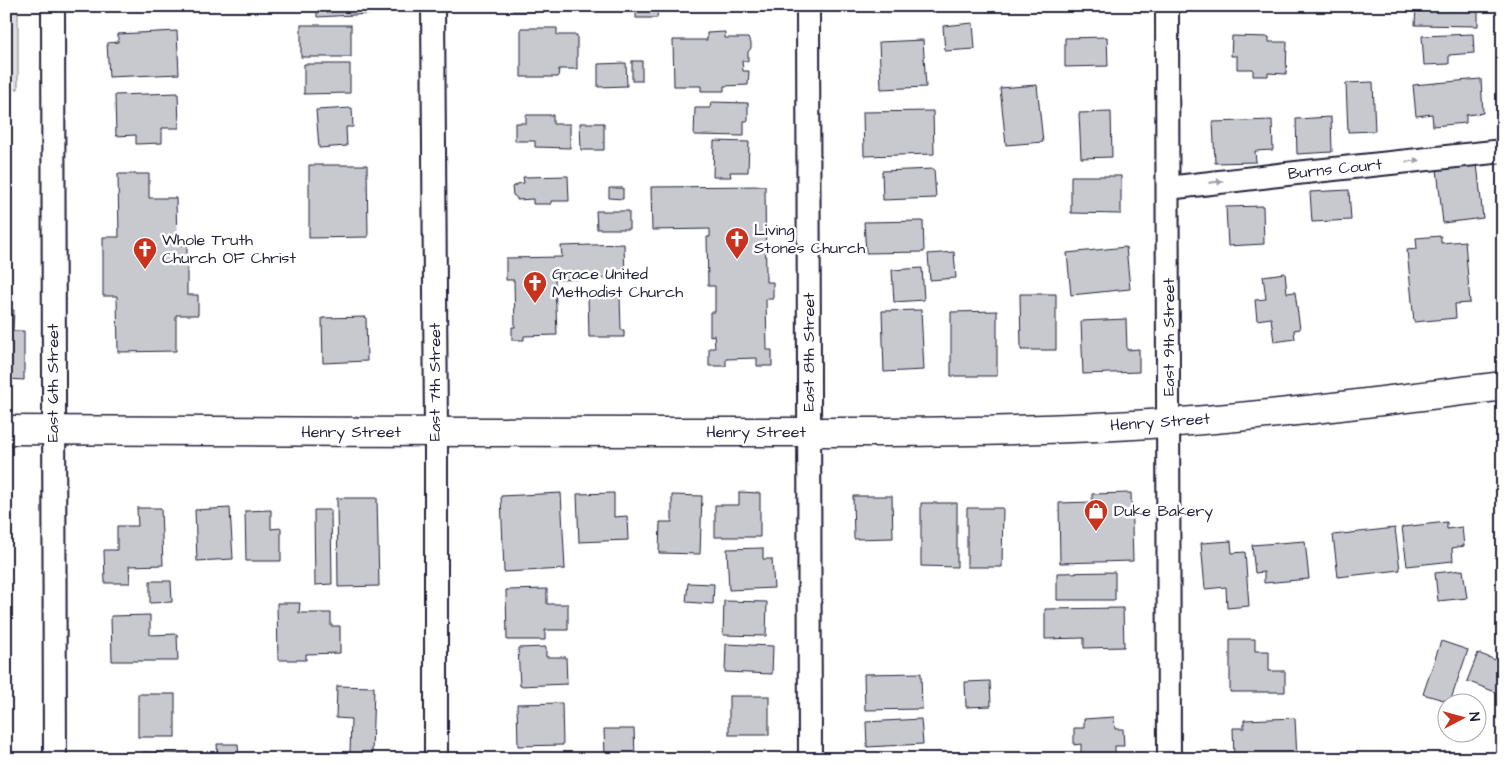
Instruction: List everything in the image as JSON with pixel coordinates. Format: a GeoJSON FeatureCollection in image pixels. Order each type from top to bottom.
{"type":"FeatureCollection","features":[{"type":"Feature","properties":{"kind":"street","name":"East 6th Street"},"geometry":{"type":"LineString","coordinates":[[53,6],[55,759]]}},
{"type":"Feature","properties":{"kind":"street","name":"East 7th Street"},"geometry":{"type":"LineString","coordinates":[[433,6],[436,759]]}},
{"type":"Feature","properties":{"kind":"street","name":"East 8th Street"},"geometry":{"type":"LineString","coordinates":[[808,6],[810,759]]}},
{"type":"Feature","properties":{"kind":"street","name":"East 9th Street"},"geometry":{"type":"LineString","coordinates":[[1167,6],[1169,759]]}},
{"type":"Feature","properties":{"kind":"street","name":"Burns Court"},"geometry":{"type":"LineString","coordinates":[[1168,188],[1503,151]]}},
{"type":"Feature","properties":{"kind":"street","name":"Henry Street"},"geometry":{"type":"LineString","coordinates":[[6,430],[810,432],[1085,428],[1169,423],[1298,411],[1503,386]]}},
{"type":"Feature","properties":{"kind":"shaded area"},"geometry":{"type":"Polygon","coordinates":[[[6,6],[18,6],[18,89],[6,89],[6,6]]]}},
{"type":"Feature","properties":{"kind":"building"},"geometry":{"type":"Polygon","coordinates":[[[317,6],[371,6],[372,14],[317,17],[317,6]]]}},
{"type":"Feature","properties":{"kind":"building"},"geometry":{"type":"Polygon","coordinates":[[[513,6],[553,7],[539,8],[539,11],[513,11],[513,6]]]}},
{"type":"Feature","properties":{"kind":"building"},"geometry":{"type":"Polygon","coordinates":[[[636,6],[658,6],[657,18],[636,18],[636,6]]]}},
{"type":"Feature","properties":{"kind":"building"},"geometry":{"type":"Polygon","coordinates":[[[1416,6],[1478,6],[1478,26],[1415,25],[1416,6]]]}},
{"type":"Feature","properties":{"kind":"building"},"geometry":{"type":"Polygon","coordinates":[[[973,23],[975,49],[945,51],[943,26],[973,23]]]}},
{"type":"Feature","properties":{"kind":"building"},"geometry":{"type":"Polygon","coordinates":[[[301,25],[351,25],[351,57],[301,57],[301,25]]]}},
{"type":"Feature","properties":{"kind":"building"},"geometry":{"type":"Polygon","coordinates":[[[521,28],[557,28],[557,35],[577,35],[577,69],[559,69],[558,77],[521,77],[521,28]]]}},
{"type":"Feature","properties":{"kind":"building"},"geometry":{"type":"Polygon","coordinates":[[[177,31],[179,74],[109,77],[107,43],[118,42],[118,34],[177,31]]]}},
{"type":"Feature","properties":{"kind":"building"},"geometry":{"type":"Polygon","coordinates":[[[725,32],[725,38],[748,38],[751,43],[748,61],[742,61],[743,71],[749,71],[748,85],[724,86],[724,91],[701,91],[701,86],[674,86],[673,40],[707,40],[707,33],[725,32]]]}},
{"type":"Feature","properties":{"kind":"building"},"geometry":{"type":"Polygon","coordinates":[[[1473,34],[1474,53],[1449,55],[1449,64],[1424,65],[1422,36],[1473,34]]]}},
{"type":"Feature","properties":{"kind":"building"},"geometry":{"type":"Polygon","coordinates":[[[1232,36],[1269,37],[1269,42],[1287,42],[1286,74],[1268,73],[1268,76],[1253,76],[1253,69],[1237,69],[1237,56],[1231,56],[1232,36]]]}},
{"type":"Feature","properties":{"kind":"building"},"geometry":{"type":"Polygon","coordinates":[[[1107,37],[1108,66],[1065,67],[1065,38],[1107,37]]]}},
{"type":"Feature","properties":{"kind":"building"},"geometry":{"type":"Polygon","coordinates":[[[923,40],[926,87],[881,89],[879,42],[923,40]]]}},
{"type":"Feature","properties":{"kind":"building"},"geometry":{"type":"Polygon","coordinates":[[[632,61],[642,61],[642,81],[632,81],[632,61]]]}},
{"type":"Feature","properties":{"kind":"building"},"geometry":{"type":"Polygon","coordinates":[[[626,63],[627,86],[598,87],[598,64],[626,63]]]}},
{"type":"Feature","properties":{"kind":"building"},"geometry":{"type":"Polygon","coordinates":[[[304,64],[350,64],[350,93],[304,94],[304,64]]]}},
{"type":"Feature","properties":{"kind":"building"},"geometry":{"type":"Polygon","coordinates":[[[1481,79],[1483,113],[1466,115],[1466,123],[1433,126],[1432,114],[1416,116],[1413,85],[1481,79]]]}},
{"type":"Feature","properties":{"kind":"building"},"geometry":{"type":"Polygon","coordinates":[[[1373,82],[1375,131],[1348,132],[1346,83],[1373,82]]]}},
{"type":"Feature","properties":{"kind":"building"},"geometry":{"type":"Polygon","coordinates":[[[1037,85],[1043,142],[1006,145],[1000,88],[1037,85]]]}},
{"type":"Feature","properties":{"kind":"building"},"geometry":{"type":"Polygon","coordinates":[[[178,93],[179,128],[162,128],[162,143],[136,144],[136,135],[116,136],[115,95],[178,93]]]}},
{"type":"Feature","properties":{"kind":"building"},"geometry":{"type":"Polygon","coordinates":[[[711,102],[748,103],[748,121],[744,121],[744,136],[694,135],[695,108],[710,108],[711,102]]]}},
{"type":"Feature","properties":{"kind":"building"},"geometry":{"type":"Polygon","coordinates":[[[352,108],[353,127],[346,127],[347,146],[319,148],[316,110],[352,108]]]}},
{"type":"Feature","properties":{"kind":"building"},"geometry":{"type":"Polygon","coordinates":[[[933,111],[934,154],[864,156],[863,112],[933,111]]]}},
{"type":"Feature","properties":{"kind":"building"},"geometry":{"type":"Polygon","coordinates":[[[1111,112],[1112,157],[1081,158],[1079,113],[1111,112]]]}},
{"type":"Feature","properties":{"kind":"building"},"geometry":{"type":"Polygon","coordinates":[[[526,115],[553,115],[553,124],[570,124],[570,148],[535,147],[535,141],[515,141],[515,123],[526,123],[526,115]]]}},
{"type":"Feature","properties":{"kind":"building"},"geometry":{"type":"Polygon","coordinates":[[[1331,117],[1332,152],[1297,154],[1296,119],[1331,117]]]}},
{"type":"Feature","properties":{"kind":"building"},"geometry":{"type":"Polygon","coordinates":[[[1272,120],[1273,150],[1255,151],[1256,162],[1215,163],[1213,122],[1272,120]]]}},
{"type":"Feature","properties":{"kind":"building"},"geometry":{"type":"Polygon","coordinates":[[[580,123],[604,123],[604,150],[581,150],[580,123]]]}},
{"type":"Feature","properties":{"kind":"building"},"geometry":{"type":"Polygon","coordinates":[[[714,141],[749,142],[748,172],[730,172],[731,177],[713,177],[714,141]]]}},
{"type":"Feature","properties":{"kind":"building"},"geometry":{"type":"Polygon","coordinates":[[[1477,164],[1483,218],[1443,223],[1437,169],[1477,164]]]}},
{"type":"Feature","properties":{"kind":"building"},"geometry":{"type":"Polygon","coordinates":[[[309,165],[367,165],[368,237],[309,238],[309,165]]]}},
{"type":"Feature","properties":{"kind":"building"},"geometry":{"type":"Polygon","coordinates":[[[934,169],[936,198],[883,200],[882,171],[934,169]]]}},
{"type":"Feature","properties":{"kind":"building","name":"Whole Truth Church OF Christ"},"geometry":{"type":"Polygon","coordinates":[[[118,174],[149,174],[149,198],[176,198],[177,245],[187,245],[187,295],[198,295],[198,315],[176,315],[176,351],[118,352],[117,296],[103,296],[103,237],[119,237],[118,174]]]}},
{"type":"Feature","properties":{"kind":"building"},"geometry":{"type":"Polygon","coordinates":[[[568,176],[569,201],[533,204],[533,199],[517,200],[513,195],[512,187],[524,183],[523,177],[568,176]]]}},
{"type":"Feature","properties":{"kind":"building"},"geometry":{"type":"Polygon","coordinates":[[[1071,176],[1121,176],[1121,214],[1071,213],[1071,176]]]}},
{"type":"Feature","properties":{"kind":"building","name":"Living Stones Church"},"geometry":{"type":"Polygon","coordinates":[[[765,186],[766,282],[773,282],[773,299],[766,299],[767,350],[772,350],[772,366],[757,366],[757,358],[726,359],[726,366],[709,366],[709,348],[715,348],[714,335],[710,336],[710,312],[715,312],[715,286],[708,286],[707,237],[710,237],[710,229],[652,230],[651,187],[765,186]]]}},
{"type":"Feature","properties":{"kind":"building"},"geometry":{"type":"Polygon","coordinates":[[[609,188],[623,188],[623,199],[609,198],[609,188]]]}},
{"type":"Feature","properties":{"kind":"building"},"geometry":{"type":"Polygon","coordinates":[[[1349,190],[1351,220],[1312,222],[1310,192],[1349,190]]]}},
{"type":"Feature","properties":{"kind":"building"},"geometry":{"type":"Polygon","coordinates":[[[1263,206],[1264,244],[1228,246],[1226,207],[1263,206]]]}},
{"type":"Feature","properties":{"kind":"building"},"geometry":{"type":"Polygon","coordinates":[[[596,211],[629,211],[629,229],[597,229],[596,211]]]}},
{"type":"Feature","properties":{"kind":"building"},"geometry":{"type":"Polygon","coordinates":[[[923,221],[924,252],[866,253],[864,222],[923,221]]]}},
{"type":"Feature","properties":{"kind":"building"},"geometry":{"type":"Polygon","coordinates":[[[1441,236],[1441,243],[1465,241],[1470,303],[1455,304],[1456,318],[1414,322],[1407,250],[1417,249],[1416,238],[1441,236]]]}},
{"type":"Feature","properties":{"kind":"building","name":"Grace United Methodist Church"},"geometry":{"type":"Polygon","coordinates":[[[624,244],[625,278],[555,280],[557,335],[524,336],[524,340],[512,340],[512,327],[515,327],[514,280],[506,280],[506,258],[562,257],[561,246],[624,244]]]}},
{"type":"Feature","properties":{"kind":"building"},"geometry":{"type":"Polygon","coordinates":[[[1126,247],[1130,289],[1071,295],[1067,253],[1126,247]]]}},
{"type":"Feature","properties":{"kind":"building"},"geometry":{"type":"Polygon","coordinates":[[[954,252],[956,278],[930,280],[928,254],[954,252]]]}},
{"type":"Feature","properties":{"kind":"building"},"geometry":{"type":"Polygon","coordinates":[[[922,268],[924,300],[894,302],[892,270],[922,268]]]}},
{"type":"Feature","properties":{"kind":"building"},"geometry":{"type":"Polygon","coordinates":[[[1285,273],[1287,293],[1295,292],[1300,329],[1294,330],[1295,339],[1274,342],[1271,318],[1257,320],[1255,300],[1266,299],[1263,276],[1285,273]]]}},
{"type":"Feature","properties":{"kind":"building"},"geometry":{"type":"Polygon","coordinates":[[[1020,294],[1056,294],[1056,350],[1021,350],[1020,294]]]}},
{"type":"Feature","properties":{"kind":"building"},"geometry":{"type":"Polygon","coordinates":[[[588,296],[620,296],[621,330],[624,330],[624,337],[589,337],[588,296]]]}},
{"type":"Feature","properties":{"kind":"building"},"geometry":{"type":"Polygon","coordinates":[[[6,310],[14,310],[13,331],[24,331],[24,380],[6,379],[6,310]]]}},
{"type":"Feature","properties":{"kind":"building"},"geometry":{"type":"Polygon","coordinates":[[[921,310],[924,370],[884,372],[882,311],[921,310]]]}},
{"type":"Feature","properties":{"kind":"building"},"geometry":{"type":"Polygon","coordinates":[[[997,311],[997,376],[951,376],[951,312],[997,311]]]}},
{"type":"Feature","properties":{"kind":"building"},"geometry":{"type":"Polygon","coordinates":[[[366,317],[367,361],[323,363],[322,318],[366,317]]]}},
{"type":"Feature","properties":{"kind":"building"},"geometry":{"type":"Polygon","coordinates":[[[1126,319],[1127,350],[1139,349],[1139,372],[1083,374],[1081,321],[1126,319]]]}},
{"type":"Feature","properties":{"kind":"building"},"geometry":{"type":"Polygon","coordinates":[[[739,492],[760,493],[760,537],[715,537],[715,505],[739,505],[739,492]]]}},
{"type":"Feature","properties":{"kind":"building"},"geometry":{"type":"Polygon","coordinates":[[[561,493],[565,569],[504,572],[501,496],[561,493]]]}},
{"type":"Feature","properties":{"kind":"building"},"geometry":{"type":"Polygon","coordinates":[[[614,493],[614,517],[627,516],[628,540],[579,542],[577,494],[614,493]]]}},
{"type":"Feature","properties":{"kind":"building","name":"Duke Bakery"},"geometry":{"type":"Polygon","coordinates":[[[1131,493],[1133,561],[1060,563],[1059,503],[1092,502],[1092,494],[1131,493]]]}},
{"type":"Feature","properties":{"kind":"building"},"geometry":{"type":"Polygon","coordinates":[[[672,495],[702,496],[700,554],[659,553],[660,522],[672,522],[672,495]]]}},
{"type":"Feature","properties":{"kind":"building"},"geometry":{"type":"Polygon","coordinates":[[[853,496],[892,496],[893,538],[854,539],[853,496]]]}},
{"type":"Feature","properties":{"kind":"building"},"geometry":{"type":"Polygon","coordinates":[[[337,498],[377,498],[379,586],[338,587],[337,498]]]}},
{"type":"Feature","properties":{"kind":"building"},"geometry":{"type":"Polygon","coordinates":[[[921,503],[957,503],[957,567],[921,566],[921,503]]]}},
{"type":"Feature","properties":{"kind":"building"},"geometry":{"type":"Polygon","coordinates":[[[137,508],[161,508],[163,565],[129,566],[130,583],[105,583],[104,550],[117,550],[117,526],[138,526],[137,508]]]}},
{"type":"Feature","properties":{"kind":"building"},"geometry":{"type":"Polygon","coordinates":[[[230,508],[233,559],[197,561],[195,510],[230,508]]]}},
{"type":"Feature","properties":{"kind":"building"},"geometry":{"type":"Polygon","coordinates":[[[967,508],[1003,508],[1002,567],[967,567],[967,508]]]}},
{"type":"Feature","properties":{"kind":"building"},"geometry":{"type":"Polygon","coordinates":[[[271,510],[271,529],[281,528],[281,561],[246,561],[245,511],[271,510]]]}},
{"type":"Feature","properties":{"kind":"building"},"geometry":{"type":"Polygon","coordinates":[[[314,510],[331,510],[332,584],[315,585],[314,510]]]}},
{"type":"Feature","properties":{"kind":"building"},"geometry":{"type":"Polygon","coordinates":[[[1447,522],[1447,529],[1462,527],[1464,546],[1452,548],[1453,561],[1407,566],[1402,527],[1447,522]]]}},
{"type":"Feature","properties":{"kind":"building"},"geometry":{"type":"Polygon","coordinates":[[[1395,528],[1400,570],[1338,577],[1333,535],[1395,528]]]}},
{"type":"Feature","properties":{"kind":"building"},"geometry":{"type":"Polygon","coordinates":[[[1231,541],[1232,553],[1245,552],[1249,606],[1227,608],[1226,587],[1205,589],[1201,543],[1231,541]]]}},
{"type":"Feature","properties":{"kind":"building"},"geometry":{"type":"Polygon","coordinates":[[[1305,541],[1309,579],[1264,583],[1264,572],[1255,573],[1252,545],[1305,541]]]}},
{"type":"Feature","properties":{"kind":"building"},"geometry":{"type":"Polygon","coordinates":[[[763,548],[763,559],[772,559],[774,588],[729,590],[727,549],[763,548]]]}},
{"type":"Feature","properties":{"kind":"building"},"geometry":{"type":"Polygon","coordinates":[[[1463,570],[1467,598],[1438,601],[1435,573],[1463,570]]]}},
{"type":"Feature","properties":{"kind":"building"},"geometry":{"type":"Polygon","coordinates":[[[1115,572],[1115,600],[1057,600],[1057,573],[1115,572]]]}},
{"type":"Feature","properties":{"kind":"building"},"geometry":{"type":"Polygon","coordinates":[[[150,581],[171,581],[172,602],[150,603],[150,581]]]}},
{"type":"Feature","properties":{"kind":"building"},"geometry":{"type":"Polygon","coordinates":[[[688,583],[714,584],[713,604],[686,602],[688,583]]]}},
{"type":"Feature","properties":{"kind":"building"},"geometry":{"type":"Polygon","coordinates":[[[547,589],[547,604],[568,604],[568,630],[545,630],[545,640],[507,640],[506,590],[547,589]]]}},
{"type":"Feature","properties":{"kind":"building"},"geometry":{"type":"Polygon","coordinates":[[[724,601],[767,602],[766,636],[723,635],[724,601]]]}},
{"type":"Feature","properties":{"kind":"building"},"geometry":{"type":"Polygon","coordinates":[[[277,603],[300,603],[299,613],[331,613],[331,626],[340,626],[340,653],[306,654],[306,660],[278,660],[277,603]]]}},
{"type":"Feature","properties":{"kind":"building"},"geometry":{"type":"Polygon","coordinates":[[[1123,608],[1124,647],[1084,648],[1084,638],[1045,639],[1045,609],[1123,608]]]}},
{"type":"Feature","properties":{"kind":"building"},"geometry":{"type":"Polygon","coordinates":[[[150,615],[150,635],[177,634],[178,661],[112,661],[111,616],[150,615]]]}},
{"type":"Feature","properties":{"kind":"building"},"geometry":{"type":"Polygon","coordinates":[[[1230,639],[1255,639],[1255,651],[1269,651],[1269,671],[1285,671],[1285,692],[1230,692],[1230,639]]]}},
{"type":"Feature","properties":{"kind":"building"},"geometry":{"type":"Polygon","coordinates":[[[1441,641],[1468,650],[1453,692],[1436,692],[1436,698],[1423,694],[1441,641]]]}},
{"type":"Feature","properties":{"kind":"building"},"geometry":{"type":"Polygon","coordinates":[[[726,644],[773,646],[772,674],[725,672],[726,644]]]}},
{"type":"Feature","properties":{"kind":"building"},"geometry":{"type":"Polygon","coordinates":[[[546,647],[546,657],[566,657],[567,684],[520,686],[518,648],[546,647]]]}},
{"type":"Feature","properties":{"kind":"building"},"geometry":{"type":"Polygon","coordinates":[[[1478,653],[1503,663],[1503,695],[1467,681],[1478,653]]]}},
{"type":"Feature","properties":{"kind":"building"},"geometry":{"type":"Polygon","coordinates":[[[921,673],[922,709],[865,710],[864,674],[921,673]]]}},
{"type":"Feature","properties":{"kind":"building"},"geometry":{"type":"Polygon","coordinates":[[[990,681],[991,706],[966,707],[965,682],[990,681]]]}},
{"type":"Feature","properties":{"kind":"building"},"geometry":{"type":"Polygon","coordinates":[[[337,686],[374,687],[372,754],[350,753],[351,719],[336,718],[337,686]]]}},
{"type":"Feature","properties":{"kind":"building"},"geometry":{"type":"Polygon","coordinates":[[[138,694],[175,694],[175,737],[138,737],[138,694]]]}},
{"type":"Feature","properties":{"kind":"building"},"geometry":{"type":"Polygon","coordinates":[[[729,696],[769,696],[769,735],[729,735],[729,696]]]}},
{"type":"Feature","properties":{"kind":"building"},"geometry":{"type":"Polygon","coordinates":[[[562,703],[563,745],[518,746],[517,704],[562,703]]]}},
{"type":"Feature","properties":{"kind":"building"},"geometry":{"type":"Polygon","coordinates":[[[1114,717],[1115,729],[1123,729],[1124,746],[1115,746],[1115,758],[1081,759],[1081,744],[1074,745],[1074,728],[1084,728],[1084,719],[1114,717]]]}},
{"type":"Feature","properties":{"kind":"building"},"geometry":{"type":"Polygon","coordinates":[[[1295,718],[1297,759],[1234,759],[1233,728],[1244,728],[1244,720],[1295,718]]]}},
{"type":"Feature","properties":{"kind":"building"},"geometry":{"type":"Polygon","coordinates":[[[921,719],[923,744],[867,747],[866,722],[921,719]]]}},
{"type":"Feature","properties":{"kind":"building"},"geometry":{"type":"Polygon","coordinates":[[[604,729],[634,729],[635,756],[605,756],[604,729]]]}},
{"type":"Feature","properties":{"kind":"building"},"geometry":{"type":"Polygon","coordinates":[[[217,744],[238,744],[239,759],[218,759],[217,744]]]}},
{"type":"Feature","properties":{"kind":"building"},"geometry":{"type":"Polygon","coordinates":[[[143,752],[193,754],[193,759],[143,759],[143,752]]]}},
{"type":"Feature","properties":{"kind":"building"},"geometry":{"type":"Polygon","coordinates":[[[715,754],[750,755],[750,759],[715,759],[715,754]]]}},
{"type":"Feature","properties":{"kind":"place","name":"Living Stones Church"},"geometry":{"type":"Point","coordinates":[737,260]}},
{"type":"Feature","properties":{"kind":"place","name":"Whole Truth Church OF Christ"},"geometry":{"type":"Point","coordinates":[145,270]}},
{"type":"Feature","properties":{"kind":"place","name":"Grace United Methodist Church"},"geometry":{"type":"Point","coordinates":[535,304]}},
{"type":"Feature","properties":{"kind":"place","name":"Duke Bakery"},"geometry":{"type":"Point","coordinates":[1096,532]}}]}
